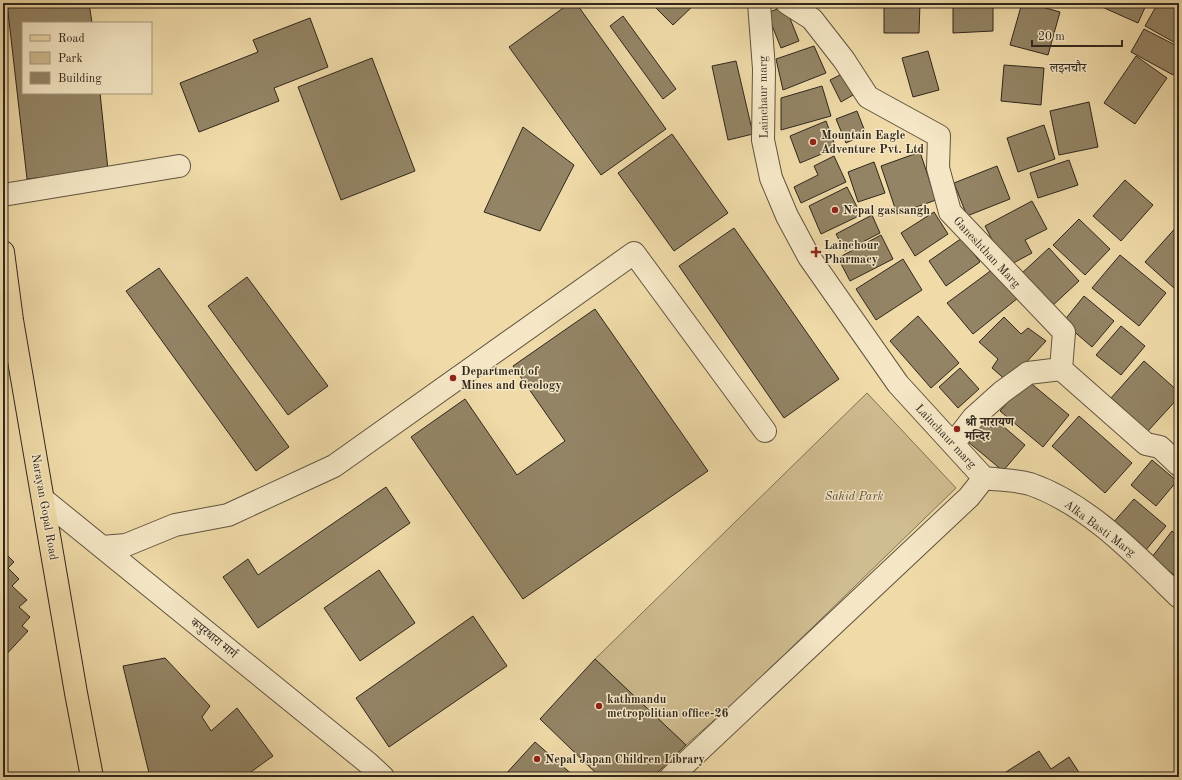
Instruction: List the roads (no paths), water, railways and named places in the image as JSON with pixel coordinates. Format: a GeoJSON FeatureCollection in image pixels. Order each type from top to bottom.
{"type":"FeatureCollection","features":[{"type":"Feature","properties":{"kind":"main road","name":"Narayan Gopal Road"},"geometry":{"type":"LineString","coordinates":[[3,252],[8,324],[44,500],[76,693],[92,777]]}},
{"type":"Feature","properties":{"kind":"street","name":"Lainchaur marg"},"geometry":{"type":"LineString","coordinates":[[671,777],[969,498],[984,478],[898,384],[808,257],[787,216],[771,178],[764,140],[764,69],[759,3]]}},
{"type":"Feature","properties":{"kind":"street","name":"Ganeshthan Marg"},"geometry":{"type":"LineString","coordinates":[[787,3],[812,19],[844,60],[868,97],[939,136],[938,168],[950,212],[1064,332],[1061,369]]}},
{"type":"Feature","properties":{"kind":"street"},"geometry":{"type":"LineString","coordinates":[[3,195],[179,166]]}},
{"type":"Feature","properties":{"kind":"street"},"geometry":{"type":"LineString","coordinates":[[102,547],[126,545],[175,525],[228,515],[334,466],[634,253],[765,431]]}},
{"type":"Feature","properties":{"kind":"street"},"geometry":{"type":"LineString","coordinates":[[953,444],[973,418],[1002,392],[1028,373],[1061,369],[1146,444],[1160,447],[1179,465]]}},
{"type":"Feature","properties":{"kind":"street","name":"Alka Basti Marg"},"geometry":{"type":"LineString","coordinates":[[984,478],[1028,483],[1057,495],[1089,517],[1132,551],[1179,597]]}},
{"type":"Feature","properties":{"kind":"street","name":"कपुरधारा मार्ग"},"geometry":{"type":"LineString","coordinates":[[44,500],[368,763],[383,777]]}},
{"type":"Feature","properties":{"kind":"place","name":"Mountain Eagle Adventure Pvt. Ltd"},"geometry":{"type":"Point","coordinates":[813,142]}},
{"type":"Feature","properties":{"kind":"place","name":"Nepal gas sangh"},"geometry":{"type":"Point","coordinates":[835,210]}},
{"type":"Feature","properties":{"kind":"place","name":"Lainchour Pharmacy"},"geometry":{"type":"Point","coordinates":[816,252]}},
{"type":"Feature","properties":{"kind":"place","name":"Department of Mines and Geology"},"geometry":{"type":"Point","coordinates":[453,378]}},
{"type":"Feature","properties":{"kind":"place","name":"श्री नारायण मन्दिर"},"geometry":{"type":"Point","coordinates":[957,429]}},
{"type":"Feature","properties":{"kind":"place","name":"kathmandu metropolitian office-26"},"geometry":{"type":"Point","coordinates":[599,706]}},
{"type":"Feature","properties":{"kind":"place","name":"Nepal Japan Children Library"},"geometry":{"type":"Point","coordinates":[537,759]}},
{"type":"Feature","properties":{"kind":"district","name":"लइनचौर"},"geometry":{"type":"Point","coordinates":[1068,67]}},
{"type":"Feature","properties":{"kind":"park label","name":"Sahid Park"},"geometry":{"type":"Point","coordinates":[854,496]}}]}
